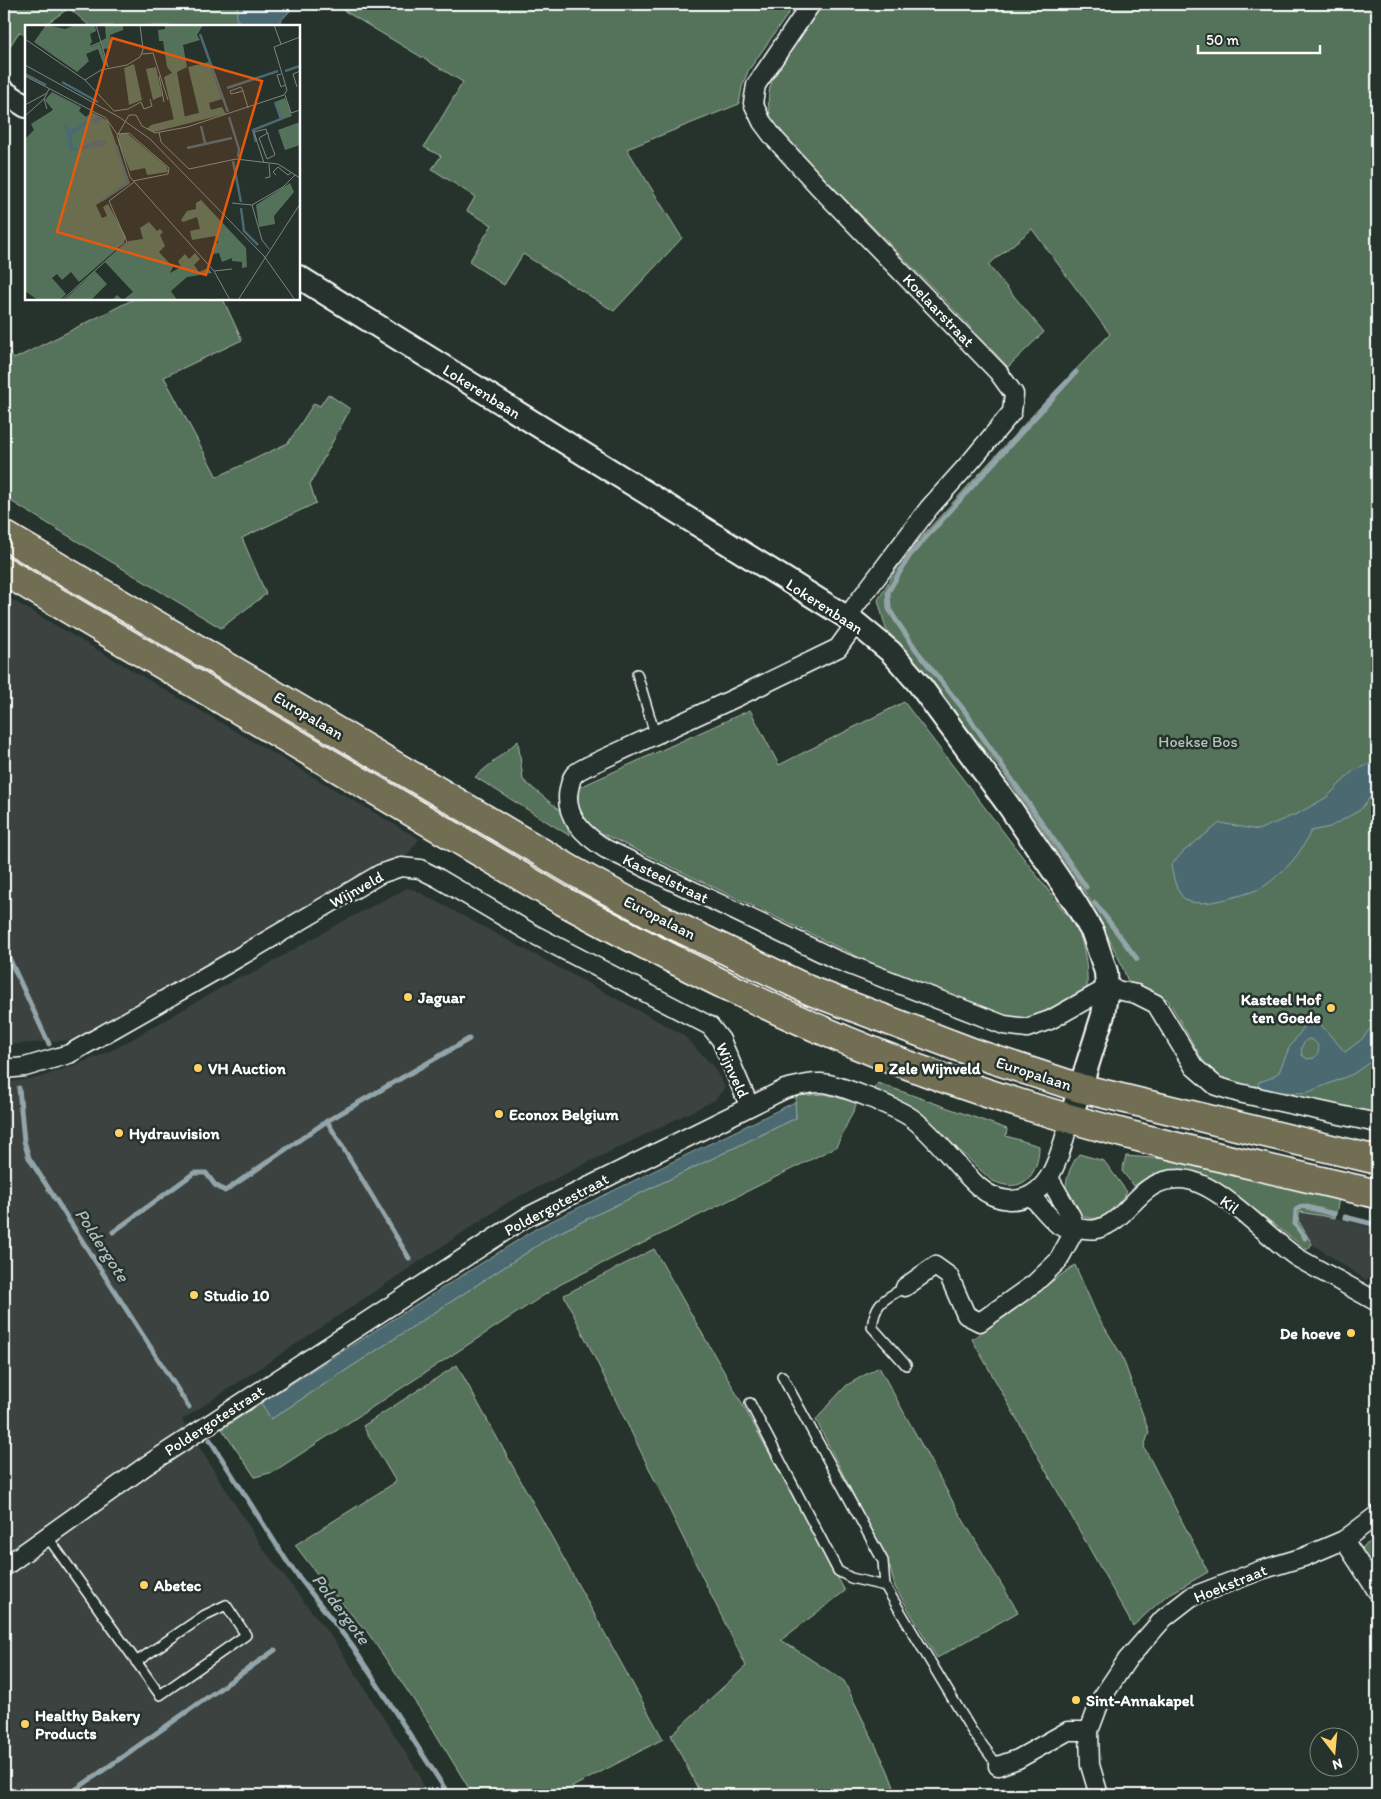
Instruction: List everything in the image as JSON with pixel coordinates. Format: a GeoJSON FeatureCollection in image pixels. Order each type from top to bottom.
{"type":"FeatureCollection","features":[{"type":"Feature","properties":{"kind":"highway","name":"Europalaan"},"geometry":{"type":"LineString","coordinates":[[4,535],[573,872],[658,917],[811,991],[977,1054],[1080,1088],[1377,1160]]}},
{"type":"Feature","properties":{"kind":"highway","name":"Europalaan"},"geometry":{"type":"LineString","coordinates":[[4,571],[559,899],[642,944],[807,1024],[950,1081],[1070,1120],[1377,1194]]}},
{"type":"Feature","properties":{"kind":"street","name":"Koelaarstraat"},"geometry":{"type":"LineString","coordinates":[[811,4],[756,85],[753,103],[762,122],[774,138],[818,186],[998,372],[1014,394],[1012,412],[929,508],[851,621]]}},
{"type":"Feature","properties":{"kind":"street"},"geometry":{"type":"LineString","coordinates":[[4,92],[25,105]]}},
{"type":"Feature","properties":{"kind":"street","name":"Lokerenbaan"},"geometry":{"type":"LineString","coordinates":[[300,277],[851,621],[891,652],[919,684],[1009,806],[1076,904],[1093,933],[1106,972],[1107,988],[1103,1015],[1070,1120]]}},
{"type":"Feature","properties":{"kind":"street","name":"Kasteelstraat"},"geometry":{"type":"LineString","coordinates":[[851,621],[838,648],[588,766],[575,774],[568,794],[570,811],[576,823],[588,838],[606,849],[837,960],[1004,1025],[1028,1028],[1050,1020],[1107,988]]}},
{"type":"Feature","properties":{"kind":"street","name":"Wijnveld"},"geometry":{"type":"LineString","coordinates":[[4,1069],[24,1067],[69,1054],[380,874],[402,867],[420,869],[438,878],[533,934],[710,1026],[721,1040],[749,1106]]}},
{"type":"Feature","properties":{"kind":"street"},"geometry":{"type":"LineString","coordinates":[[1107,988],[1136,994],[1156,1004],[1194,1067],[1216,1086],[1239,1093],[1377,1123]]}},
{"type":"Feature","properties":{"kind":"street","name":"Poldergotestraat"},"geometry":{"type":"LineString","coordinates":[[4,1567],[163,1454],[525,1218],[785,1089],[822,1083],[840,1086],[912,1117],[926,1129],[977,1186],[988,1195],[1017,1200],[1031,1196]]}},
{"type":"Feature","properties":{"kind":"street"},"geometry":{"type":"LineString","coordinates":[[1031,1196],[1049,1178],[1070,1120]]}},
{"type":"Feature","properties":{"kind":"street"},"geometry":{"type":"LineString","coordinates":[[905,1287],[935,1266],[949,1276],[966,1316],[980,1322],[1035,1282],[1058,1261],[1076,1228],[1049,1178]]}},
{"type":"Feature","properties":{"kind":"street","name":"Kil"},"geometry":{"type":"LineString","coordinates":[[1031,1196],[1059,1226],[1091,1230],[1112,1223],[1145,1190],[1155,1184],[1178,1178],[1192,1180],[1208,1187],[1296,1256],[1377,1302]]}},
{"type":"Feature","properties":{"kind":"street","name":"Hoekstraat"},"geometry":{"type":"LineString","coordinates":[[1099,1795],[1090,1765],[1089,1731],[1101,1699],[1127,1660],[1164,1618],[1191,1597],[1261,1570],[1304,1557],[1344,1540],[1377,1515]]}},
{"type":"Feature","properties":{"kind":"street"},"geometry":{"type":"LineString","coordinates":[[1344,1540],[1377,1590]]}},
{"type":"Feature","properties":{"kind":"street"},"geometry":{"type":"LineString","coordinates":[[998,1766],[1018,1759],[1068,1731],[1089,1731]]}},
{"type":"Feature","properties":{"kind":"lane"},"geometry":{"type":"LineString","coordinates":[[637,674],[655,734]]}},
{"type":"Feature","properties":{"kind":"lane"},"geometry":{"type":"LineString","coordinates":[[905,1287],[880,1302],[874,1314],[872,1327],[906,1364]]}},
{"type":"Feature","properties":{"kind":"lane"},"geometry":{"type":"LineString","coordinates":[[782,1376],[883,1561],[885,1586],[972,1731],[998,1766]]}},
{"type":"Feature","properties":{"kind":"lane"},"geometry":{"type":"LineString","coordinates":[[750,1403],[838,1570],[851,1578],[885,1586]]}},
{"type":"Feature","properties":{"kind":"lane"},"geometry":{"type":"LineString","coordinates":[[47,1536],[136,1662],[160,1695],[246,1635],[226,1606],[205,1614],[136,1662]]}},
{"type":"Feature","properties":{"kind":"shaded area"},"geometry":{"type":"Polygon","coordinates":[[[4,595],[419,839],[404,860],[380,866],[73,1040],[4,1045],[4,595]]]}},
{"type":"Feature","properties":{"kind":"shaded area"},"geometry":{"type":"Polygon","coordinates":[[[407,888],[415,890],[682,1034],[713,1066],[725,1087],[715,1100],[510,1201],[182,1420],[264,1550],[336,1643],[419,1774],[425,1795],[4,1795],[4,1083],[41,1077],[115,1049],[241,976],[248,976],[336,925],[407,888]]]}},
{"type":"Feature","properties":{"kind":"shaded area"},"geometry":{"type":"Polygon","coordinates":[[[1300,1212],[1335,1218],[1377,1229],[1377,1270],[1366,1280],[1312,1244],[1298,1220],[1300,1212]]]}},
{"type":"Feature","properties":{"kind":"green space"},"geometry":{"type":"Polygon","coordinates":[[[4,4],[238,4],[238,21],[244,25],[89,25],[69,8],[44,25],[25,25],[25,35],[19,32],[6,52],[4,51],[4,4]]]}},
{"type":"Feature","properties":{"kind":"green space"},"geometry":{"type":"Polygon","coordinates":[[[333,4],[795,4],[748,71],[742,87],[739,104],[627,149],[682,238],[614,311],[523,254],[504,285],[469,262],[492,225],[467,211],[475,197],[432,169],[441,156],[424,147],[463,82],[333,4]]]}},
{"type":"Feature","properties":{"kind":"green space","name":"Hoekse Bos"},"geometry":{"type":"Polygon","coordinates":[[[822,4],[1377,4],[1377,1105],[1372,1112],[1257,1091],[1211,1075],[1168,1000],[1129,984],[1120,961],[1089,898],[999,767],[886,629],[878,600],[904,556],[1042,405],[1110,334],[1032,229],[988,265],[1044,332],[1008,367],[944,299],[774,127],[768,102],[772,82],[783,59],[822,4]]]}},
{"type":"Feature","properties":{"kind":"green space"},"geometry":{"type":"Polygon","coordinates":[[[132,300],[223,300],[242,340],[164,377],[217,477],[288,443],[314,403],[320,406],[328,394],[350,409],[310,484],[316,503],[242,538],[266,594],[221,628],[4,497],[4,352],[8,351],[14,359],[132,300]]]}},
{"type":"Feature","properties":{"kind":"green space"},"geometry":{"type":"Polygon","coordinates":[[[904,702],[1077,928],[1085,958],[1087,989],[1045,1014],[1025,1019],[998,1014],[902,978],[595,830],[580,812],[578,788],[750,710],[779,765],[904,702]]]}},
{"type":"Feature","properties":{"kind":"green space"},"geometry":{"type":"Polygon","coordinates":[[[518,741],[523,780],[563,813],[570,836],[475,777],[518,741]]]}},
{"type":"Feature","properties":{"kind":"green space"},"geometry":{"type":"Polygon","coordinates":[[[878,1083],[1007,1129],[1006,1136],[1039,1146],[1036,1166],[1032,1174],[1027,1180],[1012,1186],[991,1180],[921,1114],[908,1106],[872,1091],[878,1083]]]}},
{"type":"Feature","properties":{"kind":"green space"},"geometry":{"type":"Polygon","coordinates":[[[825,1094],[857,1103],[836,1147],[561,1284],[273,1472],[255,1477],[222,1429],[261,1403],[271,1419],[552,1236],[796,1118],[795,1102],[797,1096],[825,1094]]]}},
{"type":"Feature","properties":{"kind":"green space"},"geometry":{"type":"Polygon","coordinates":[[[1079,1154],[1104,1161],[1127,1192],[1117,1205],[1099,1218],[1082,1215],[1073,1206],[1067,1194],[1067,1178],[1079,1154]]]}},
{"type":"Feature","properties":{"kind":"green space"},"geometry":{"type":"Polygon","coordinates":[[[1126,1156],[1165,1159],[1339,1199],[1335,1218],[1300,1212],[1298,1220],[1312,1244],[1307,1250],[1222,1185],[1195,1172],[1181,1169],[1166,1171],[1151,1176],[1134,1186],[1122,1171],[1126,1156]]]}},
{"type":"Feature","properties":{"kind":"green space"},"geometry":{"type":"Polygon","coordinates":[[[654,1249],[739,1398],[845,1591],[781,1640],[844,1681],[887,1769],[897,1795],[701,1795],[671,1735],[746,1666],[564,1295],[654,1249]]]}},
{"type":"Feature","properties":{"kind":"green space"},"geometry":{"type":"Polygon","coordinates":[[[1075,1265],[1097,1315],[1122,1356],[1149,1432],[1144,1447],[1208,1572],[1166,1596],[1133,1626],[972,1339],[1075,1265]]]}},
{"type":"Feature","properties":{"kind":"green space"},"geometry":{"type":"Polygon","coordinates":[[[457,1365],[663,1739],[557,1795],[473,1795],[428,1721],[368,1633],[327,1587],[295,1545],[396,1482],[363,1426],[457,1365]]]}},
{"type":"Feature","properties":{"kind":"green space"},"geometry":{"type":"Polygon","coordinates":[[[879,1367],[959,1513],[1018,1612],[937,1658],[895,1587],[890,1568],[816,1420],[847,1385],[879,1367]]]}},
{"type":"Feature","properties":{"kind":"green space"},"geometry":{"type":"Polygon","coordinates":[[[1377,1538],[1377,1580],[1357,1550],[1377,1538]]]}},
{"type":"Feature","properties":{"kind":"water"},"geometry":{"type":"Polygon","coordinates":[[[238,4],[295,4],[278,25],[244,25],[236,19],[238,4]]]}},
{"type":"Feature","properties":{"kind":"water"},"geometry":{"type":"Polygon","coordinates":[[[1377,761],[1377,789],[1360,810],[1330,827],[1311,831],[1293,860],[1274,879],[1257,890],[1211,902],[1192,902],[1186,900],[1180,893],[1171,865],[1184,851],[1220,823],[1258,830],[1299,813],[1327,797],[1353,771],[1377,761]]]}},
{"type":"Feature","properties":{"kind":"water"},"geometry":{"type":"Polygon","coordinates":[[[1311,1017],[1315,1018],[1345,1052],[1362,1039],[1377,1020],[1377,1057],[1353,1074],[1306,1093],[1260,1089],[1259,1082],[1271,1078],[1279,1072],[1289,1048],[1311,1017]],[[1307,1040],[1302,1047],[1302,1055],[1307,1059],[1314,1058],[1319,1050],[1317,1044],[1312,1040],[1307,1040]]]}},
{"type":"Feature","properties":{"kind":"water"},"geometry":{"type":"Polygon","coordinates":[[[795,1102],[796,1118],[552,1236],[271,1419],[261,1403],[537,1228],[795,1102]]]}},
{"type":"Feature","properties":{"kind":"waterway"},"geometry":{"type":"LineString","coordinates":[[1076,372],[910,555],[888,592],[889,609],[898,623],[917,651],[964,710],[1086,887]]}},
{"type":"Feature","properties":{"kind":"waterway"},"geometry":{"type":"LineString","coordinates":[[1095,903],[1137,959]]}},
{"type":"Feature","properties":{"kind":"waterway","name":"Poldergote"},"geometry":{"type":"LineString","coordinates":[[4,947],[49,1044]]}},
{"type":"Feature","properties":{"kind":"waterway"},"geometry":{"type":"LineString","coordinates":[[113,1232],[194,1173],[206,1173],[215,1185],[225,1191],[327,1121],[469,1039]]}},
{"type":"Feature","properties":{"kind":"waterway","name":"Poldergote"},"geometry":{"type":"LineString","coordinates":[[19,1088],[24,1141],[29,1158],[189,1407]]}},
{"type":"Feature","properties":{"kind":"waterway"},"geometry":{"type":"LineString","coordinates":[[327,1121],[409,1258]]}},
{"type":"Feature","properties":{"kind":"waterway"},"geometry":{"type":"LineString","coordinates":[[1305,1238],[1295,1224],[1296,1210],[1303,1206],[1334,1214]]}},
{"type":"Feature","properties":{"kind":"waterway"},"geometry":{"type":"LineString","coordinates":[[1345,1217],[1377,1225]]}},
{"type":"Feature","properties":{"kind":"waterway","name":"Poldergote"},"geometry":{"type":"LineString","coordinates":[[210,1440],[288,1563],[353,1647],[449,1795]]}},
{"type":"Feature","properties":{"kind":"waterway"},"geometry":{"type":"LineString","coordinates":[[68,1795],[275,1650]]}},
{"type":"Feature","properties":{"kind":"place","name":"Jaguar"},"geometry":{"type":"Point","coordinates":[408,997]}},
{"type":"Feature","properties":{"kind":"place","name":"Kasteel Hof ten Goede"},"geometry":{"type":"Point","coordinates":[1331,1008]}},
{"type":"Feature","properties":{"kind":"place","name":"VH Auction"},"geometry":{"type":"Point","coordinates":[198,1068]}},
{"type":"Feature","properties":{"kind":"place","name":"Zele Wijnveld"},"geometry":{"type":"Point","coordinates":[879,1068]}},
{"type":"Feature","properties":{"kind":"place","name":"Econox Belgium"},"geometry":{"type":"Point","coordinates":[499,1114]}},
{"type":"Feature","properties":{"kind":"place","name":"Hydrauvision"},"geometry":{"type":"Point","coordinates":[119,1133]}},
{"type":"Feature","properties":{"kind":"place","name":"Studio 10"},"geometry":{"type":"Point","coordinates":[194,1295]}},
{"type":"Feature","properties":{"kind":"place","name":"De hoeve"},"geometry":{"type":"Point","coordinates":[1351,1333]}},
{"type":"Feature","properties":{"kind":"place","name":"Abetec"},"geometry":{"type":"Point","coordinates":[144,1585]}},
{"type":"Feature","properties":{"kind":"place","name":"Sint-Annakapel"},"geometry":{"type":"Point","coordinates":[1076,1700]}},
{"type":"Feature","properties":{"kind":"place","name":"Healthy Bakery Products"},"geometry":{"type":"Point","coordinates":[25,1724]}}]}
